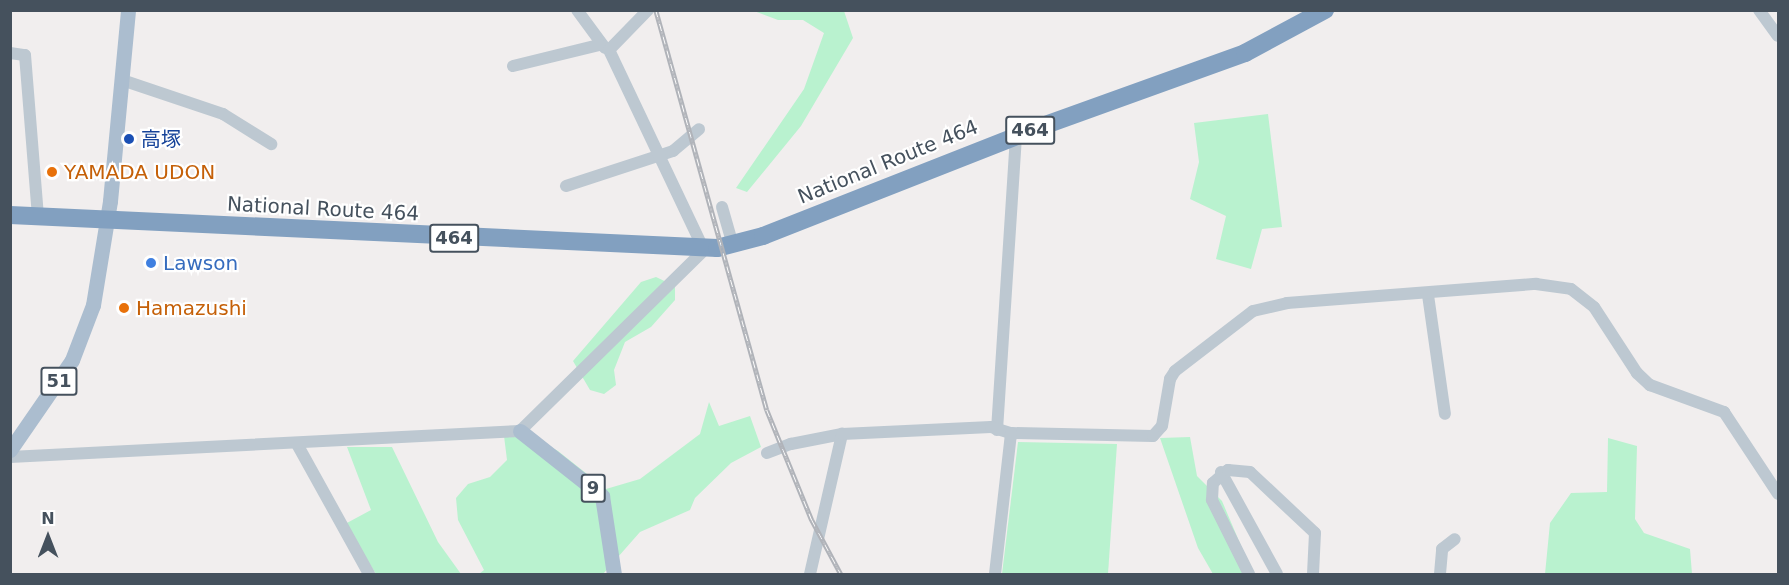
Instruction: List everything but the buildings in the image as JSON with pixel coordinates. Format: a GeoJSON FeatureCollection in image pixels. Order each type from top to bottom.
{"type":"FeatureCollection","features":[{"type":"Feature","properties":{"kind":"highway","name":"National Route 464"},"geometry":{"type":"LineString","coordinates":[[733,245],[1016,136],[1245,53],[1325,10]]}},
{"type":"Feature","properties":{"kind":"highway","name":"National Route 464"},"geometry":{"type":"LineString","coordinates":[[10,215],[704,250]]}},
{"type":"Feature","properties":{"kind":"highway","name":"464"},"geometry":{"type":"LineString","coordinates":[[704,250],[733,245]]}},
{"type":"Feature","properties":{"kind":"main road","name":"51"},"geometry":{"type":"LineString","coordinates":[[10,450],[58,383],[83,337],[99,279],[128,10]]}},
{"type":"Feature","properties":{"kind":"main road","name":"9"},"geometry":{"type":"LineString","coordinates":[[520,431],[602,496],[613,574]]}},
{"type":"Feature","properties":{"kind":"street"},"geometry":{"type":"LineString","coordinates":[[10,457],[520,431],[704,250],[660,155],[604,48],[577,10]]}},
{"type":"Feature","properties":{"kind":"street"},"geometry":{"type":"LineString","coordinates":[[1759,10],[1779,36]]}},
{"type":"Feature","properties":{"kind":"street"},"geometry":{"type":"LineString","coordinates":[[513,66],[604,48],[646,12]]}},
{"type":"Feature","properties":{"kind":"street"},"geometry":{"type":"LineString","coordinates":[[10,53],[25,55],[39,217]]}},
{"type":"Feature","properties":{"kind":"street"},"geometry":{"type":"LineString","coordinates":[[122,80],[223,114],[271,144]]}},
{"type":"Feature","properties":{"kind":"street"},"geometry":{"type":"LineString","coordinates":[[566,186],[673,151],[699,129]]}},
{"type":"Feature","properties":{"kind":"street"},"geometry":{"type":"LineString","coordinates":[[997,430],[1016,136]]}},
{"type":"Feature","properties":{"kind":"street"},"geometry":{"type":"LineString","coordinates":[[722,207],[733,245]]}},
{"type":"Feature","properties":{"kind":"street"},"geometry":{"type":"LineString","coordinates":[[767,453],[791,444],[842,434],[932,428],[997,430],[1011,433],[1153,436],[1162,426],[1170,379],[1175,370],[1253,311],[1287,303],[1428,295],[1536,284],[1561,286],[1578,292],[1594,307],[1637,373],[1650,386],[1724,412],[1779,494]]}},
{"type":"Feature","properties":{"kind":"street"},"geometry":{"type":"LineString","coordinates":[[1428,295],[1445,414]]}},
{"type":"Feature","properties":{"kind":"street"},"geometry":{"type":"LineString","coordinates":[[994,574],[1011,433]]}},
{"type":"Feature","properties":{"kind":"street"},"geometry":{"type":"LineString","coordinates":[[811,571],[842,434]]}},
{"type":"Feature","properties":{"kind":"street"},"geometry":{"type":"LineString","coordinates":[[297,444],[369,574]]}},
{"type":"Feature","properties":{"kind":"street"},"geometry":{"type":"LineString","coordinates":[[1221,472],[1250,471],[1315,533],[1313,574]]}},
{"type":"Feature","properties":{"kind":"street"},"geometry":{"type":"LineString","coordinates":[[1221,472],[1213,483],[1212,500],[1249,574]]}},
{"type":"Feature","properties":{"kind":"street"},"geometry":{"type":"LineString","coordinates":[[1221,472],[1277,574]]}},
{"type":"Feature","properties":{"kind":"street"},"geometry":{"type":"LineString","coordinates":[[1440,574],[1442,549],[1455,539]]}},
{"type":"Feature","properties":{"kind":"green space"},"geometry":{"type":"Polygon","coordinates":[[[754,11],[844,11],[853,38],[801,126],[747,192],[736,188],[804,89],[824,33],[803,20],[778,20],[754,11]]]}},
{"type":"Feature","properties":{"kind":"green space"},"geometry":{"type":"Polygon","coordinates":[[[1268,114],[1282,227],[1262,229],[1251,269],[1216,259],[1226,216],[1190,199],[1199,162],[1194,123],[1268,114]]]}},
{"type":"Feature","properties":{"kind":"green space"},"geometry":{"type":"Polygon","coordinates":[[[656,277],[675,286],[675,300],[651,327],[625,342],[614,370],[616,385],[604,394],[590,390],[573,361],[641,282],[656,277]]]}},
{"type":"Feature","properties":{"kind":"green space"},"geometry":{"type":"Polygon","coordinates":[[[709,402],[719,426],[750,416],[761,447],[731,463],[695,498],[690,510],[640,532],[603,574],[479,574],[484,570],[458,520],[456,498],[468,484],[490,477],[507,460],[504,436],[535,438],[558,451],[606,489],[640,479],[700,434],[709,402]]]}},
{"type":"Feature","properties":{"kind":"green space"},"geometry":{"type":"Polygon","coordinates":[[[1190,437],[1197,476],[1222,501],[1253,574],[1213,574],[1198,548],[1160,438],[1190,437]]]}},
{"type":"Feature","properties":{"kind":"green space"},"geometry":{"type":"Polygon","coordinates":[[[1608,438],[1637,446],[1635,519],[1644,533],[1690,549],[1692,574],[1545,574],[1550,523],[1571,493],[1607,492],[1608,438]]]}},
{"type":"Feature","properties":{"kind":"green space"},"geometry":{"type":"Polygon","coordinates":[[[1018,442],[1117,444],[1108,574],[1002,574],[1018,442]]]}},
{"type":"Feature","properties":{"kind":"green space"},"geometry":{"type":"Polygon","coordinates":[[[347,447],[392,447],[438,542],[461,574],[376,574],[345,524],[371,510],[347,447]]]}},
{"type":"Feature","properties":{"kind":"railway"},"geometry":{"type":"LineString","coordinates":[[656,10],[767,410],[812,520],[841,574]]}},
{"type":"Feature","properties":{"kind":"place","name":"高塚"},"geometry":{"type":"Point","coordinates":[129,139]}},
{"type":"Feature","properties":{"kind":"place","name":"YAMADA UDON"},"geometry":{"type":"Point","coordinates":[52,172]}},
{"type":"Feature","properties":{"kind":"place","name":"Lawson"},"geometry":{"type":"Point","coordinates":[151,263]}},
{"type":"Feature","properties":{"kind":"place","name":"Hamazushi"},"geometry":{"type":"Point","coordinates":[124,308]}}]}
